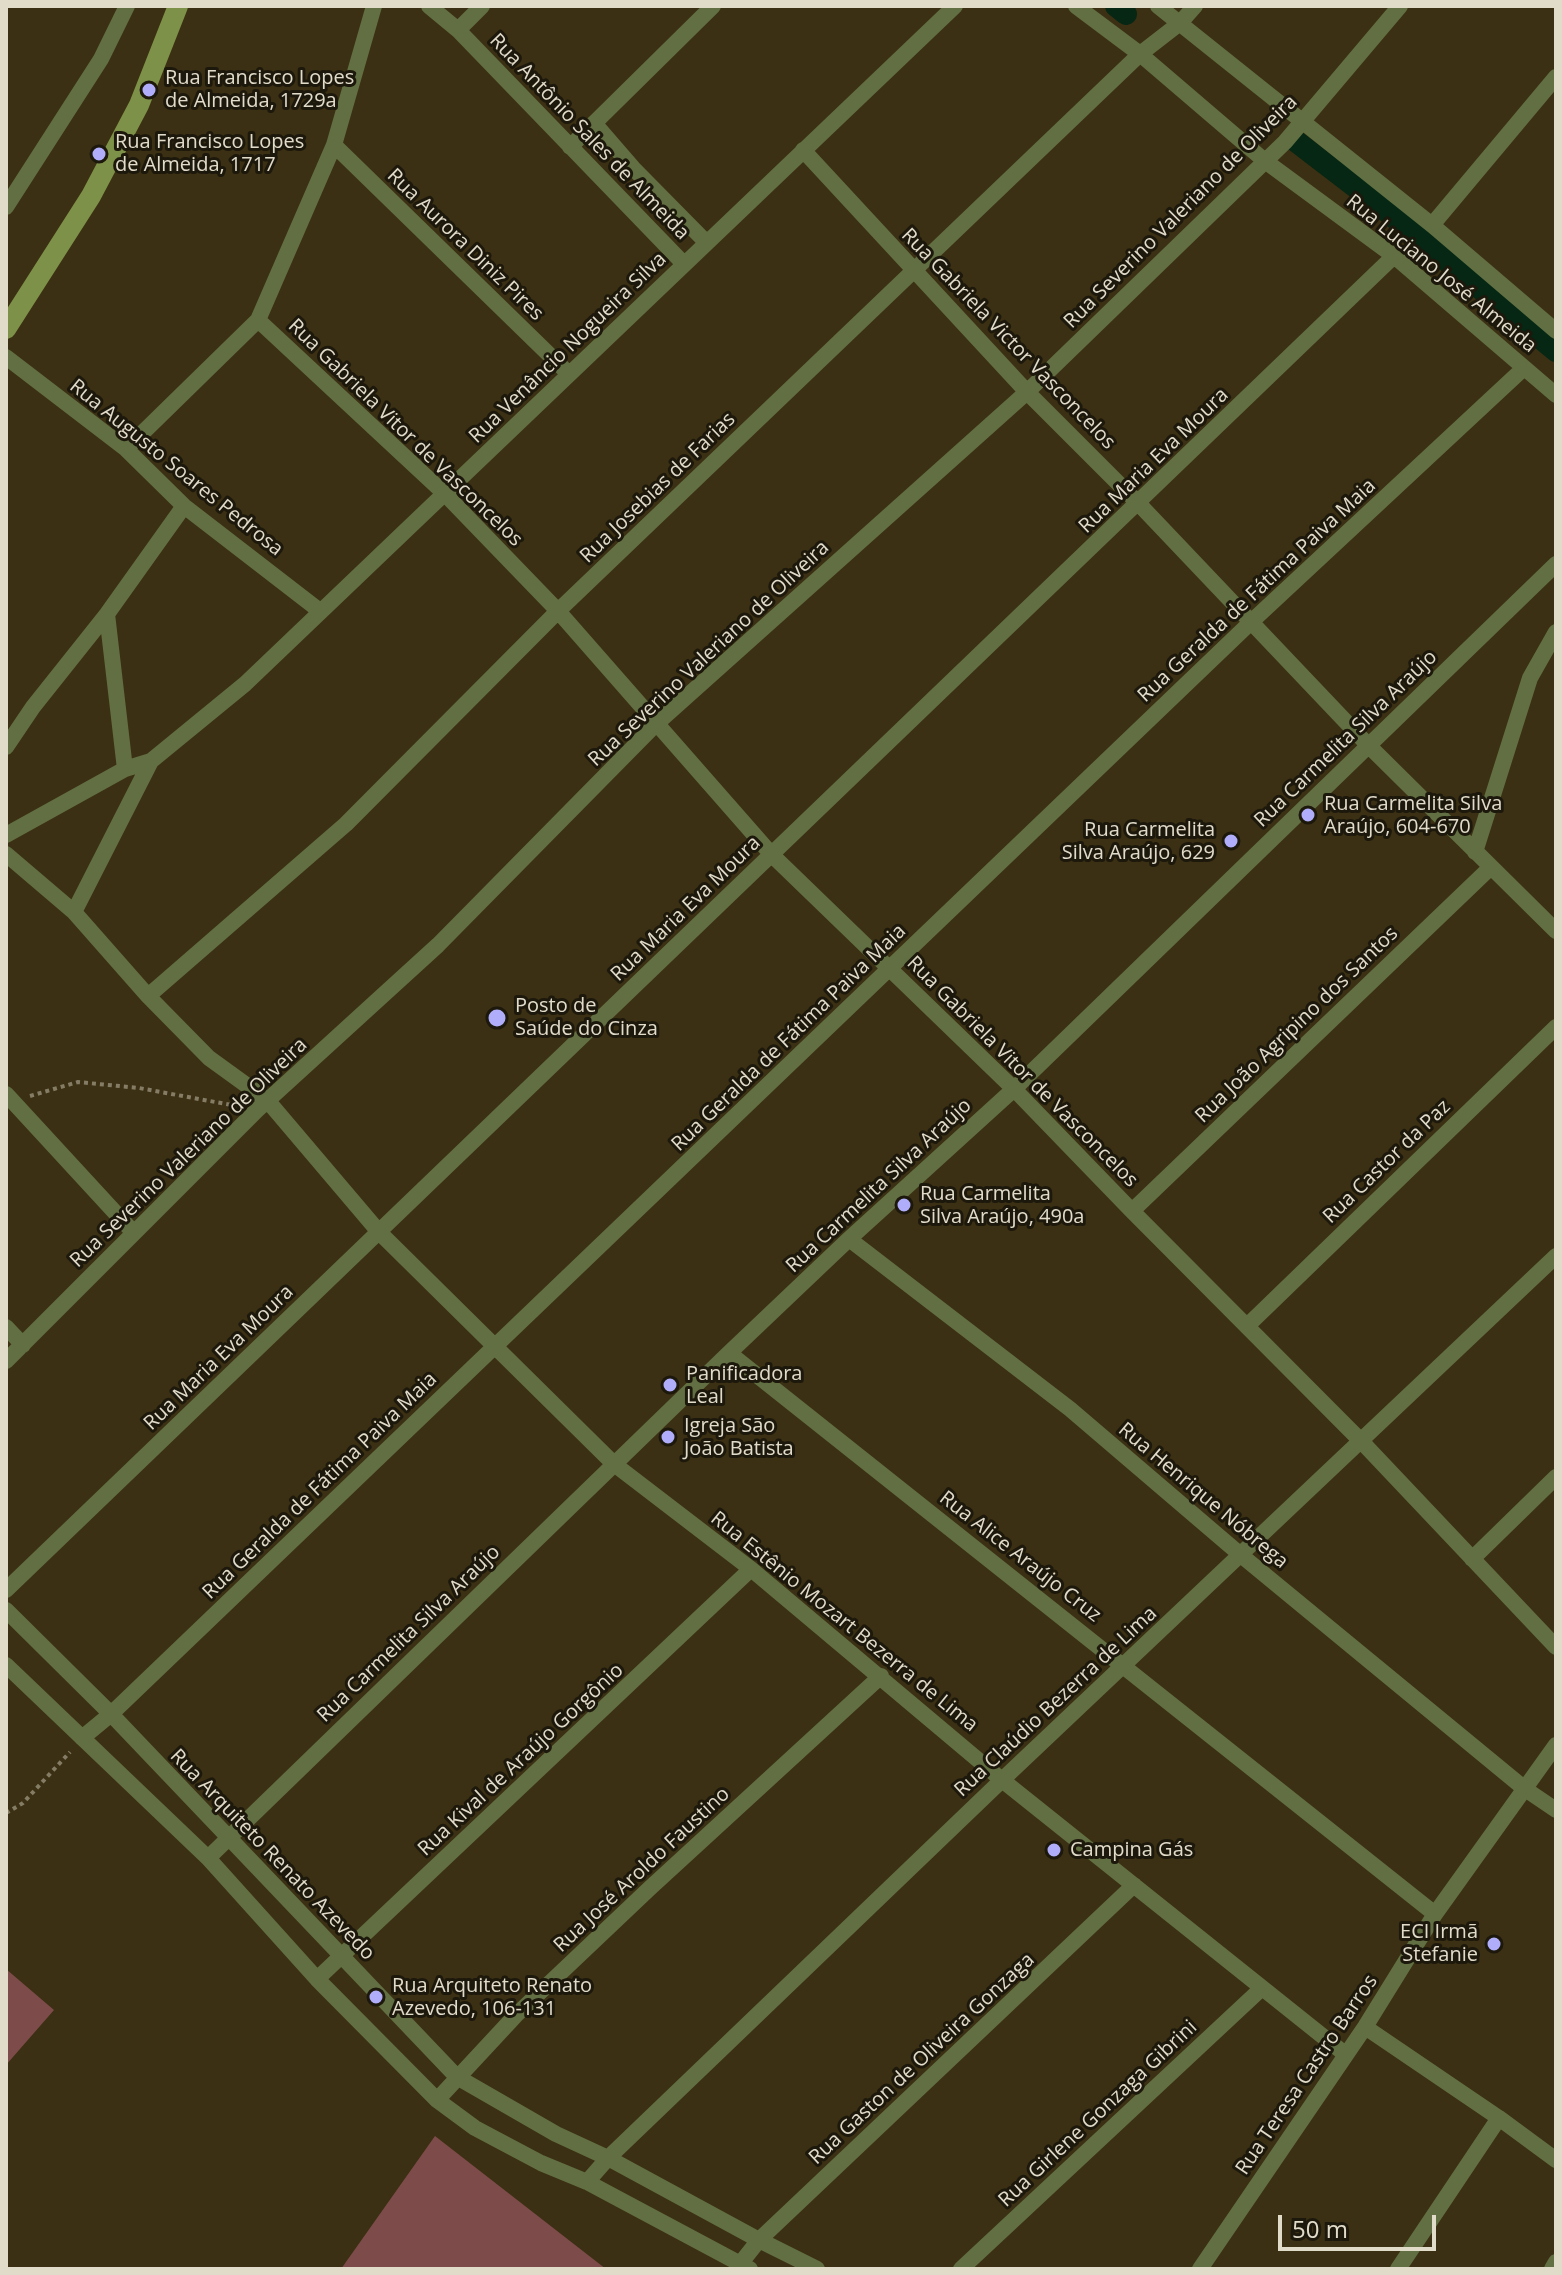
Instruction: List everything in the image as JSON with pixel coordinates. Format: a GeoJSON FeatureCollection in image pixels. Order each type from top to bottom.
{"type":"FeatureCollection","features":[{"type":"Feature","properties":{"kind":"main road"},"geometry":{"type":"LineString","coordinates":[[6,329],[83,209],[112,157],[139,105],[178,6]]}},
{"type":"Feature","properties":{"kind":"street"},"geometry":{"type":"LineString","coordinates":[[6,207],[101,59],[127,6]]}},
{"type":"Feature","properties":{"kind":"street"},"geometry":{"type":"LineString","coordinates":[[126,449],[258,320],[334,145],[374,6]]}},
{"type":"Feature","properties":{"kind":"street","name":"Rua Antônio Sales de Almeida"},"geometry":{"type":"LineString","coordinates":[[429,6],[458,30],[684,264]]}},
{"type":"Feature","properties":{"kind":"street"},"geometry":{"type":"LineString","coordinates":[[458,30],[482,6]]}},
{"type":"Feature","properties":{"kind":"street"},"geometry":{"type":"LineString","coordinates":[[570,147],[713,6]]}},
{"type":"Feature","properties":{"kind":"street","name":"Rua Venâncio Nogueira Silva"},"geometry":{"type":"LineString","coordinates":[[74,912],[151,761],[245,684],[955,6]]}},
{"type":"Feature","properties":{"kind":"street","name":"Rua Luciano José Almeida"},"geometry":{"type":"LineString","coordinates":[[1076,6],[1140,54],[1265,161],[1394,256],[1556,395]]}},
{"type":"Feature","properties":{"kind":"street","name":"Rua Luciano José Almeida"},"geometry":{"type":"LineString","coordinates":[[1158,6],[1432,225],[1556,331]]}},
{"type":"Feature","properties":{"kind":"street","name":"Rua Josebias de Farias"},"geometry":{"type":"LineString","coordinates":[[148,996],[346,824],[558,611],[1140,54],[1180,23],[1195,6]]}},
{"type":"Feature","properties":{"kind":"street","name":"Rua Severino Valeriano de Oliveira"},"geometry":{"type":"LineString","coordinates":[[6,1361],[262,1105],[438,945],[656,724],[1027,392],[1265,161],[1400,6]]}},
{"type":"Feature","properties":{"kind":"street"},"geometry":{"type":"LineString","coordinates":[[1432,225],[1556,77]]}},
{"type":"Feature","properties":{"kind":"street","name":"Rua Antônio Sales de Almeida"},"geometry":{"type":"LineString","coordinates":[[594,123],[633,168],[706,242]]}},
{"type":"Feature","properties":{"kind":"street","name":"Rua Aurora Diniz Pires"},"geometry":{"type":"LineString","coordinates":[[334,145],[568,373]]}},
{"type":"Feature","properties":{"kind":"street","name":"Rua Gabriela Victor Vasconcelos"},"geometry":{"type":"LineString","coordinates":[[803,150],[1027,392],[1139,504],[1368,745],[1556,931]]}},
{"type":"Feature","properties":{"kind":"street","name":"Rua Maria Eva Moura"},"geometry":{"type":"LineString","coordinates":[[6,1590],[1394,256]]}},
{"type":"Feature","properties":{"kind":"street","name":"Rua Gabriela Vitor de Vasconcelos"},"geometry":{"type":"LineString","coordinates":[[258,320],[445,494],[558,611],[772,855],[1014,1089],[1362,1442],[1556,1647]]}},
{"type":"Feature","properties":{"kind":"street","name":"Rua Augusto Soares Pedrosa"},"geometry":{"type":"LineString","coordinates":[[6,357],[126,449],[184,506],[320,611]]}},
{"type":"Feature","properties":{"kind":"street","name":"Rua Geralda de Fátima Paiva Maia"},"geometry":{"type":"LineString","coordinates":[[82,1738],[111,1714],[1250,623],[1524,368]]}},
{"type":"Feature","properties":{"kind":"street"},"geometry":{"type":"LineString","coordinates":[[6,747],[184,506]]}},
{"type":"Feature","properties":{"kind":"street","name":"Rua Carmelita Silva Araújo"},"geometry":{"type":"LineString","coordinates":[[208,1858],[729,1353],[1014,1089],[1556,564]]}},
{"type":"Feature","properties":{"kind":"street"},"geometry":{"type":"LineString","coordinates":[[107,614],[125,769]]}},
{"type":"Feature","properties":{"kind":"street"},"geometry":{"type":"LineString","coordinates":[[1475,852],[1530,678],[1556,632]]}},
{"type":"Feature","properties":{"kind":"street"},"geometry":{"type":"LineString","coordinates":[[6,835],[125,769],[151,761]]}},
{"type":"Feature","properties":{"kind":"street","name":"Rua Estênio Mozart Bezerra de Lima"},"geometry":{"type":"LineString","coordinates":[[6,854],[74,912],[148,996],[209,1058],[262,1105],[379,1232],[614,1464],[751,1569],[1002,1780],[1345,2054]]}},
{"type":"Feature","properties":{"kind":"street","name":"Rua João Agripino dos Santos"},"geometry":{"type":"LineString","coordinates":[[1132,1211],[1491,867]]}},
{"type":"Feature","properties":{"kind":"street","name":"Rua Castor da Paz"},"geometry":{"type":"LineString","coordinates":[[1247,1326],[1556,1027]]}},
{"type":"Feature","properties":{"kind":"street"},"geometry":{"type":"LineString","coordinates":[[9,1098],[134,1233]]}},
{"type":"Feature","properties":{"kind":"street","name":"Rua Henrique Nóbrega"},"geometry":{"type":"LineString","coordinates":[[849,1239],[1070,1409],[1242,1556],[1525,1789],[1556,1810]]}},
{"type":"Feature","properties":{"kind":"street","name":"Rua Claúdio Bezerra de Lima"},"geometry":{"type":"LineString","coordinates":[[587,2182],[608,2158],[1002,1780],[1556,1256]]}},
{"type":"Feature","properties":{"kind":"street"},"geometry":{"type":"LineString","coordinates":[[6,1327],[23,1345]]}},
{"type":"Feature","properties":{"kind":"street","name":"Rua Alice Araújo Cruz"},"geometry":{"type":"LineString","coordinates":[[729,1353],[1435,1914]]}},
{"type":"Feature","properties":{"kind":"street"},"geometry":{"type":"LineString","coordinates":[[1472,1559],[1556,1477]]}},
{"type":"Feature","properties":{"kind":"street","name":"Rua Kival de Araújo Gorgônio"},"geometry":{"type":"LineString","coordinates":[[317,1979],[751,1569]]}},
{"type":"Feature","properties":{"kind":"street","name":"Rua Arquiteto Renato Azevedo"},"geometry":{"type":"LineString","coordinates":[[6,1610],[111,1714],[457,2077],[556,2134],[608,2158],[817,2269]]}},
{"type":"Feature","properties":{"kind":"street"},"geometry":{"type":"LineString","coordinates":[[6,1665],[208,1858],[317,1979],[437,2100],[475,2128],[541,2163],[587,2182],[745,2266]]}},
{"type":"Feature","properties":{"kind":"street","name":"Rua José Aroldo Faustino"},"geometry":{"type":"LineString","coordinates":[[437,2100],[516,2015],[881,1676]]}},
{"type":"Feature","properties":{"kind":"street","name":"Rua Teresa Castro Barros"},"geometry":{"type":"LineString","coordinates":[[1200,2269],[1365,2027],[1435,1914],[1556,1745]]}},
{"type":"Feature","properties":{"kind":"street","name":"Rua Gaston de Oliveira Gonzaga"},"geometry":{"type":"LineString","coordinates":[[745,2266],[759,2240],[1134,1885]]}},
{"type":"Feature","properties":{"kind":"street","name":"Rua Girlene Gonzaga Gibrini"},"geometry":{"type":"LineString","coordinates":[[961,2269],[1261,1989]]}},
{"type":"Feature","properties":{"kind":"street"},"geometry":{"type":"LineString","coordinates":[[1365,2027],[1556,2160]]}},
{"type":"Feature","properties":{"kind":"street"},"geometry":{"type":"LineString","coordinates":[[1398,2269],[1499,2118]]}},
{"type":"Feature","properties":{"kind":"street"},"geometry":{"type":"LineString","coordinates":[[1552,2269],[1556,2262]]}},
{"type":"Feature","properties":{"kind":"path"},"geometry":{"type":"LineString","coordinates":[[9,1098],[78,1082],[262,1105]]}},
{"type":"Feature","properties":{"kind":"path"},"geometry":{"type":"LineString","coordinates":[[6,1813],[32,1795],[82,1738]]}},
{"type":"Feature","properties":{"kind":"shaded area"},"geometry":{"type":"Polygon","coordinates":[[[6,1969],[54,2010],[6,2065],[6,1969]]]}},
{"type":"Feature","properties":{"kind":"shaded area"},"geometry":{"type":"Polygon","coordinates":[[[435,2136],[606,2269],[341,2269],[435,2136]]]}},
{"type":"Feature","properties":{"kind":"waterway"},"geometry":{"type":"LineString","coordinates":[[1116,6],[1126,14]]}},
{"type":"Feature","properties":{"kind":"waterway"},"geometry":{"type":"LineString","coordinates":[[1293,139],[1379,205],[1556,351]]}},
{"type":"Feature","properties":{"kind":"place","name":"Rua Francisco Lopes de Almeida, 1729a"},"geometry":{"type":"Point","coordinates":[149,90]}},
{"type":"Feature","properties":{"kind":"place","name":"Rua Francisco Lopes de Almeida, 1717"},"geometry":{"type":"Point","coordinates":[99,154]}},
{"type":"Feature","properties":{"kind":"place","name":"Rua Carmelita Silva Araújo, 604-670"},"geometry":{"type":"Point","coordinates":[1308,815]}},
{"type":"Feature","properties":{"kind":"place","name":"Rua Carmelita Silva Araújo, 629"},"geometry":{"type":"Point","coordinates":[1231,841]}},
{"type":"Feature","properties":{"kind":"place","name":"Posto de Saúde do Cinza"},"geometry":{"type":"Point","coordinates":[497,1018]}},
{"type":"Feature","properties":{"kind":"place","name":"Rua Carmelita Silva Araújo, 490a"},"geometry":{"type":"Point","coordinates":[904,1205]}},
{"type":"Feature","properties":{"kind":"place","name":"Panificadora Leal"},"geometry":{"type":"Point","coordinates":[670,1385]}},
{"type":"Feature","properties":{"kind":"place","name":"Igreja São João Batista"},"geometry":{"type":"Point","coordinates":[668,1437]}},
{"type":"Feature","properties":{"kind":"place","name":"Campina Gás"},"geometry":{"type":"Point","coordinates":[1054,1850]}},
{"type":"Feature","properties":{"kind":"place","name":"ECI Irmã Stefanie"},"geometry":{"type":"Point","coordinates":[1494,1944]}},
{"type":"Feature","properties":{"kind":"place","name":"Rua Arquiteto Renato Azevedo, 106-131"},"geometry":{"type":"Point","coordinates":[376,1997]}}]}
